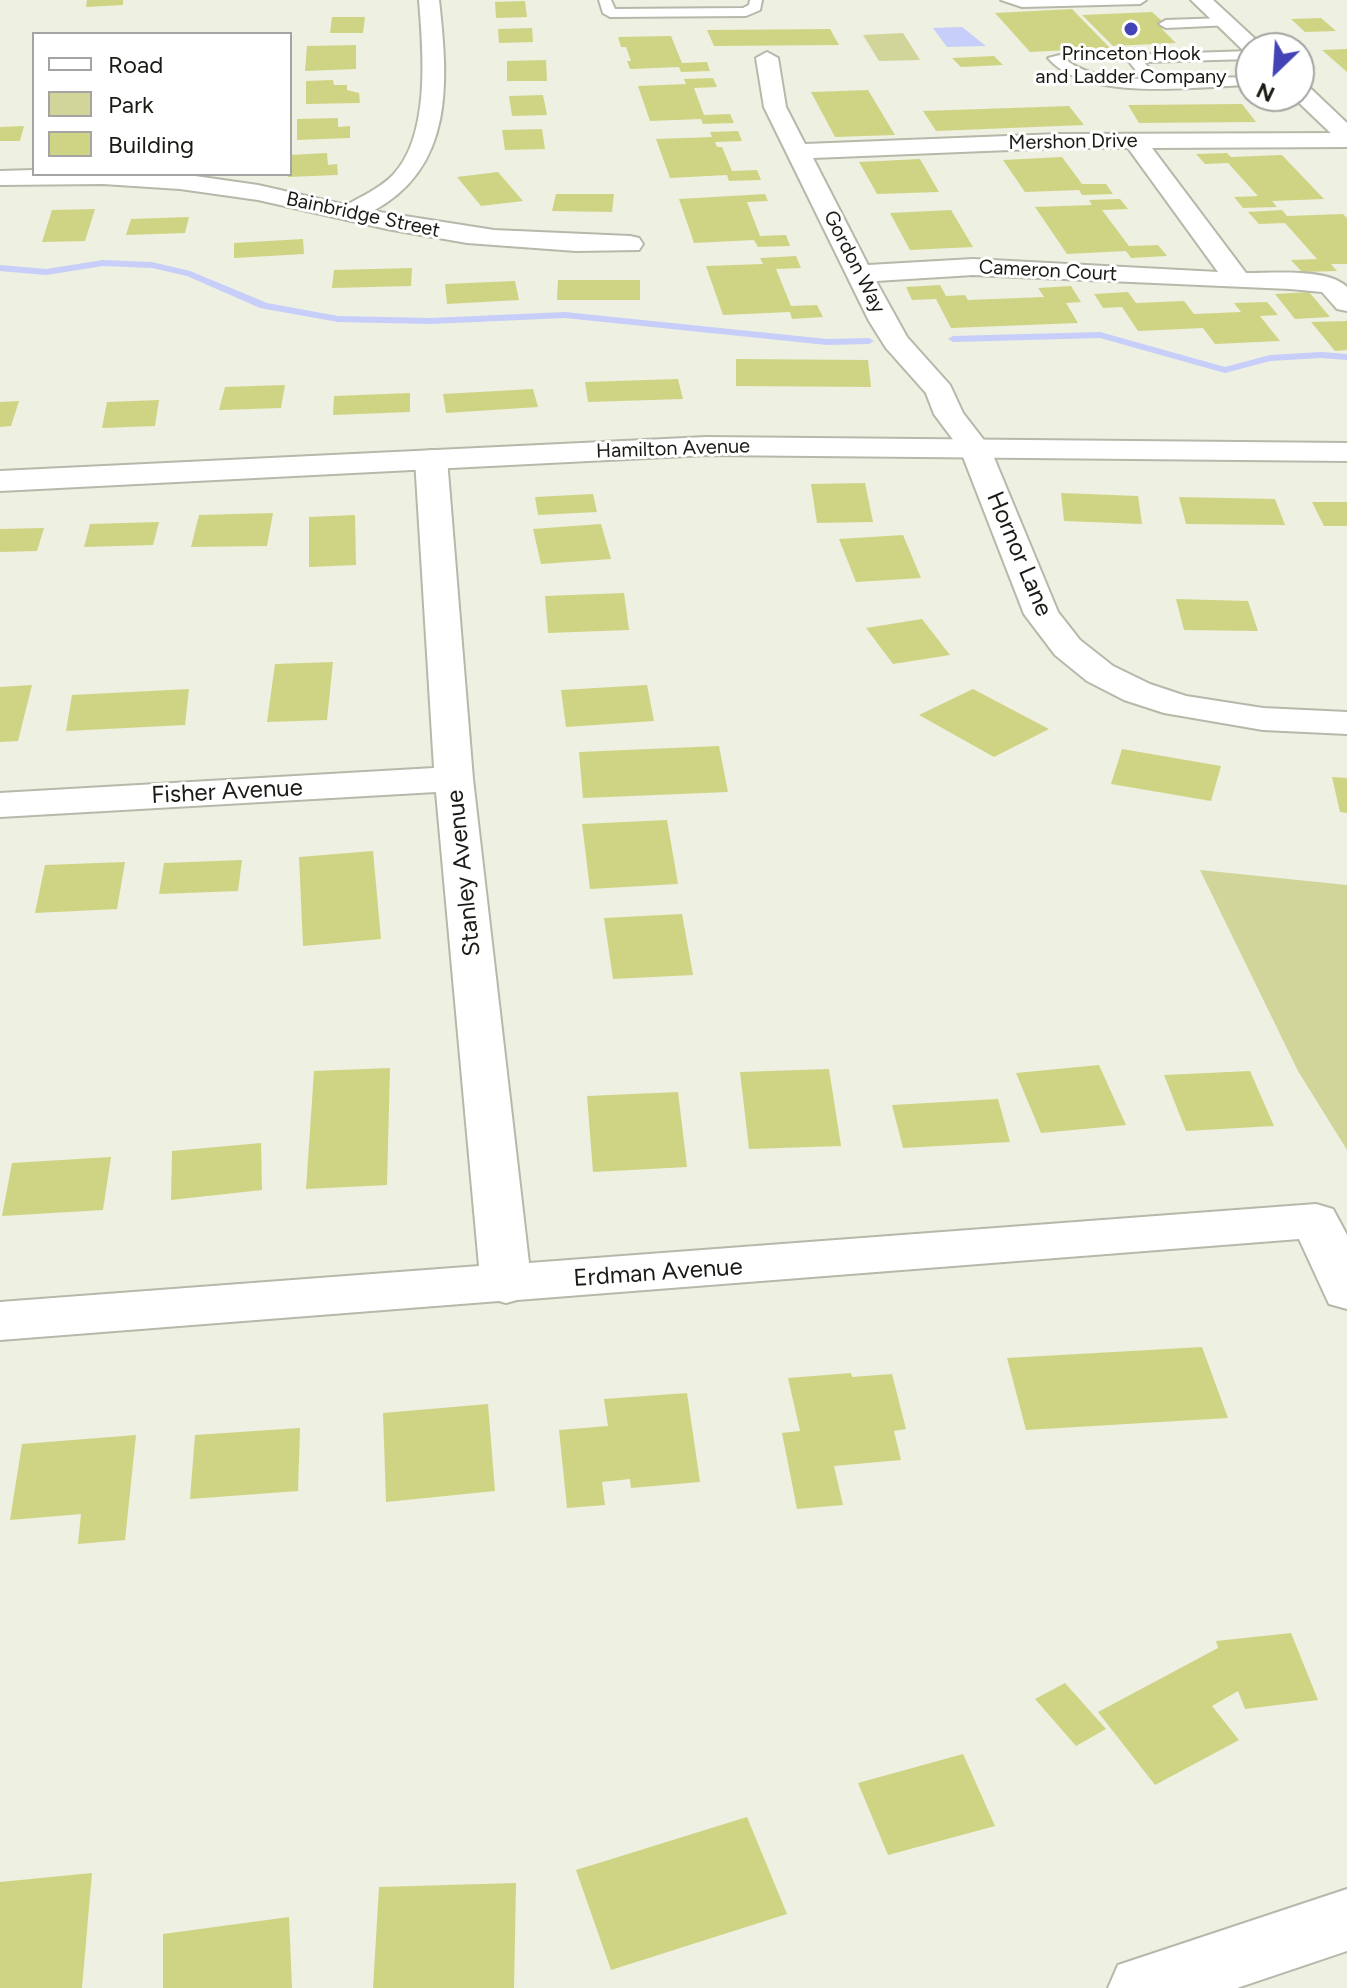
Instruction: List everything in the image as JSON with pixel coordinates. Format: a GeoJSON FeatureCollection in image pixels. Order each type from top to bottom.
{"type":"FeatureCollection","features":[{"type":"Feature","properties":{"kind":"street"},"geometry":{"type":"LineString","coordinates":[[350,213],[394,188],[409,173],[426,133],[432,96],[434,49],[429,0]]}},
{"type":"Feature","properties":{"kind":"street"},"geometry":{"type":"LineString","coordinates":[[1201,0],[1236,32]]}},
{"type":"Feature","properties":{"kind":"street","name":"Gordon Way"},"geometry":{"type":"LineString","coordinates":[[767,58],[775,107],[859,274],[896,342],[940,391],[949,414],[975,448]]}},
{"type":"Feature","properties":{"kind":"street"},"geometry":{"type":"LineString","coordinates":[[1315,106],[1347,138]]}},
{"type":"Feature","properties":{"kind":"street","name":"Mershon Drive"},"geometry":{"type":"LineString","coordinates":[[799,151],[1347,138]]}},
{"type":"Feature","properties":{"kind":"street"},"geometry":{"type":"LineString","coordinates":[[1135,141],[1238,281]]}},
{"type":"Feature","properties":{"kind":"street","name":"Bainbridge Street"},"geometry":{"type":"LineString","coordinates":[[0,178],[68,176],[161,179],[251,191],[459,234],[529,241],[630,244]]}},
{"type":"Feature","properties":{"kind":"street","name":"Cameron Court"},"geometry":{"type":"LineString","coordinates":[[859,274],[973,267],[1290,281],[1330,285],[1347,303]]}},
{"type":"Feature","properties":{"kind":"street","name":"Hamilton Avenue"},"geometry":{"type":"LineString","coordinates":[[0,481],[706,446],[1347,452]]}},
{"type":"Feature","properties":{"kind":"street","name":"Hornor Lane"},"geometry":{"type":"LineString","coordinates":[[975,448],[1041,614],[1056,638],[1084,662],[1118,682],[1160,699],[1203,711],[1258,720],[1347,723]]}},
{"type":"Feature","properties":{"kind":"street","name":"Stanley Avenue"},"geometry":{"type":"LineString","coordinates":[[431,459],[454,779],[506,1285]]}},
{"type":"Feature","properties":{"kind":"street","name":"Fisher Avenue"},"geometry":{"type":"LineString","coordinates":[[0,805],[454,779]]}},
{"type":"Feature","properties":{"kind":"street","name":"Erdman Avenue"},"geometry":{"type":"LineString","coordinates":[[0,1321],[506,1285],[1316,1221],[1347,1291]]}},
{"type":"Feature","properties":{"kind":"street"},"geometry":{"type":"LineString","coordinates":[[1142,1988],[1347,1920]]}},
{"type":"Feature","properties":{"kind":"lane"},"geometry":{"type":"LineString","coordinates":[[605,0],[610,13],[655,6],[746,12],[755,7],[756,0]]}},
{"type":"Feature","properties":{"kind":"lane"},"geometry":{"type":"LineString","coordinates":[[1007,0],[1022,3],[1140,0]]}},
{"type":"Feature","properties":{"kind":"lane"},"geometry":{"type":"LineString","coordinates":[[1166,24],[1225,22]]}},
{"type":"Feature","properties":{"kind":"lane"},"geometry":{"type":"LineString","coordinates":[[1152,81],[1133,58],[1235,55]]}},
{"type":"Feature","properties":{"kind":"lane"},"geometry":{"type":"LineString","coordinates":[[1055,58],[1072,73],[1152,81],[1235,81]]}},
{"type":"Feature","properties":{"kind":"green space"},"geometry":{"type":"Polygon","coordinates":[[[903,33],[920,60],[879,61],[863,35],[903,33]]]}},
{"type":"Feature","properties":{"kind":"green space"},"geometry":{"type":"Polygon","coordinates":[[[1200,870],[1347,885],[1347,1150],[1298,1071],[1200,870]]]}},
{"type":"Feature","properties":{"kind":"water"},"geometry":{"type":"Polygon","coordinates":[[[962,27],[986,46],[947,47],[933,28],[962,27]]]}},
{"type":"Feature","properties":{"kind":"building"},"geometry":{"type":"Polygon","coordinates":[[[87,0],[123,0],[123,5],[86,7],[87,0]]]}},
{"type":"Feature","properties":{"kind":"building"},"geometry":{"type":"Polygon","coordinates":[[[525,1],[527,17],[496,18],[495,2],[525,1]]]}},
{"type":"Feature","properties":{"kind":"building"},"geometry":{"type":"Polygon","coordinates":[[[1072,9],[1110,48],[1030,52],[995,13],[1072,9]]]}},
{"type":"Feature","properties":{"kind":"building","name":"Princeton Hook and Ladder Company"},"geometry":{"type":"Polygon","coordinates":[[[1152,12],[1171,29],[1162,29],[1176,43],[1113,46],[1082,15],[1152,12]]]}},
{"type":"Feature","properties":{"kind":"building"},"geometry":{"type":"Polygon","coordinates":[[[332,17],[365,17],[363,33],[330,33],[332,17]]]}},
{"type":"Feature","properties":{"kind":"building"},"geometry":{"type":"Polygon","coordinates":[[[1321,18],[1336,31],[1305,32],[1291,19],[1321,18]]]}},
{"type":"Feature","properties":{"kind":"building"},"geometry":{"type":"Polygon","coordinates":[[[532,28],[533,42],[499,43],[498,29],[532,28]]]}},
{"type":"Feature","properties":{"kind":"building"},"geometry":{"type":"Polygon","coordinates":[[[830,29],[839,45],[714,46],[707,30],[830,29]]]}},
{"type":"Feature","properties":{"kind":"building"},"geometry":{"type":"Polygon","coordinates":[[[671,36],[682,63],[707,62],[710,71],[681,72],[679,67],[630,69],[627,61],[631,61],[626,47],[621,47],[618,37],[671,36]]]}},
{"type":"Feature","properties":{"kind":"building"},"geometry":{"type":"Polygon","coordinates":[[[356,45],[356,69],[305,71],[307,46],[356,45]]]}},
{"type":"Feature","properties":{"kind":"building"},"geometry":{"type":"Polygon","coordinates":[[[1347,49],[1347,72],[1322,50],[1347,49]]]}},
{"type":"Feature","properties":{"kind":"building"},"geometry":{"type":"Polygon","coordinates":[[[994,56],[1003,65],[961,67],[952,58],[994,56]]]}},
{"type":"Feature","properties":{"kind":"building"},"geometry":{"type":"Polygon","coordinates":[[[546,60],[547,81],[507,81],[507,61],[546,60]]]}},
{"type":"Feature","properties":{"kind":"building"},"geometry":{"type":"Polygon","coordinates":[[[713,78],[717,87],[694,88],[704,115],[730,114],[734,123],[703,124],[701,119],[650,121],[638,86],[686,84],[684,79],[713,78]]]}},
{"type":"Feature","properties":{"kind":"building"},"geometry":{"type":"Polygon","coordinates":[[[333,80],[334,85],[347,85],[347,90],[359,93],[360,103],[306,104],[306,81],[333,80]]]}},
{"type":"Feature","properties":{"kind":"building"},"geometry":{"type":"Polygon","coordinates":[[[868,90],[895,135],[835,137],[811,92],[868,90]]]}},
{"type":"Feature","properties":{"kind":"building"},"geometry":{"type":"Polygon","coordinates":[[[543,95],[547,115],[512,116],[509,96],[543,95]]]}},
{"type":"Feature","properties":{"kind":"building"},"geometry":{"type":"Polygon","coordinates":[[[1235,104],[1235,112],[1248,112],[1256,122],[1139,123],[1128,105],[1235,104]]]}},
{"type":"Feature","properties":{"kind":"building"},"geometry":{"type":"Polygon","coordinates":[[[1069,106],[1084,125],[936,131],[923,111],[1069,106]]]}},
{"type":"Feature","properties":{"kind":"building"},"geometry":{"type":"Polygon","coordinates":[[[338,118],[338,127],[350,126],[350,138],[297,140],[297,119],[338,118]]]}},
{"type":"Feature","properties":{"kind":"building"},"geometry":{"type":"Polygon","coordinates":[[[24,126],[20,141],[0,141],[0,127],[24,126]]]}},
{"type":"Feature","properties":{"kind":"building"},"geometry":{"type":"Polygon","coordinates":[[[542,129],[545,149],[505,150],[502,130],[542,129]]]}},
{"type":"Feature","properties":{"kind":"building"},"geometry":{"type":"Polygon","coordinates":[[[738,131],[742,141],[715,142],[717,147],[722,147],[732,171],[757,170],[761,180],[729,181],[727,175],[670,178],[656,139],[712,137],[710,132],[738,131]]]}},
{"type":"Feature","properties":{"kind":"building"},"geometry":{"type":"Polygon","coordinates":[[[327,153],[328,165],[337,164],[338,175],[288,177],[292,176],[292,155],[327,153]]]}},
{"type":"Feature","properties":{"kind":"building"},"geometry":{"type":"Polygon","coordinates":[[[1227,153],[1231,157],[1282,155],[1324,199],[1272,201],[1277,207],[1243,208],[1234,197],[1258,196],[1228,163],[1205,164],[1196,154],[1227,153]]]}},
{"type":"Feature","properties":{"kind":"building"},"geometry":{"type":"Polygon","coordinates":[[[1062,157],[1082,184],[1106,184],[1113,194],[1082,195],[1079,190],[1025,192],[1003,160],[1062,157]]]}},
{"type":"Feature","properties":{"kind":"building"},"geometry":{"type":"Polygon","coordinates":[[[920,159],[939,192],[877,194],[859,162],[920,159]]]}},
{"type":"Feature","properties":{"kind":"building"},"geometry":{"type":"Polygon","coordinates":[[[498,172],[523,201],[481,206],[457,177],[498,172]]]}},
{"type":"Feature","properties":{"kind":"building"},"geometry":{"type":"Polygon","coordinates":[[[556,194],[614,194],[612,212],[552,211],[556,194]]]}},
{"type":"Feature","properties":{"kind":"building"},"geometry":{"type":"Polygon","coordinates":[[[765,194],[768,201],[747,202],[760,236],[786,235],[790,246],[758,247],[754,240],[694,243],[679,199],[765,194]]]}},
{"type":"Feature","properties":{"kind":"building"},"geometry":{"type":"Polygon","coordinates":[[[1120,199],[1128,209],[1102,210],[1129,246],[1158,245],[1167,256],[1131,258],[1126,251],[1067,254],[1035,207],[1092,205],[1089,200],[1120,199]]]}},
{"type":"Feature","properties":{"kind":"building"},"geometry":{"type":"Polygon","coordinates":[[[95,209],[85,241],[42,242],[52,210],[95,209]]]}},
{"type":"Feature","properties":{"kind":"building"},"geometry":{"type":"Polygon","coordinates":[[[951,210],[973,247],[910,250],[890,213],[951,210]]]}},
{"type":"Feature","properties":{"kind":"building"},"geometry":{"type":"Polygon","coordinates":[[[1282,210],[1287,216],[1343,214],[1347,218],[1347,264],[1331,264],[1337,271],[1302,272],[1291,260],[1317,259],[1285,223],[1259,224],[1248,212],[1282,210]]]}},
{"type":"Feature","properties":{"kind":"building"},"geometry":{"type":"Polygon","coordinates":[[[189,217],[185,233],[126,235],[131,219],[189,217]]]}},
{"type":"Feature","properties":{"kind":"building"},"geometry":{"type":"Polygon","coordinates":[[[303,239],[304,254],[234,258],[234,243],[303,239]]]}},
{"type":"Feature","properties":{"kind":"building"},"geometry":{"type":"Polygon","coordinates":[[[796,256],[801,268],[776,269],[791,306],[817,305],[823,317],[792,319],[790,312],[723,315],[706,266],[763,264],[760,258],[796,256]]]}},
{"type":"Feature","properties":{"kind":"building"},"geometry":{"type":"Polygon","coordinates":[[[412,268],[411,286],[332,288],[334,270],[412,268]]]}},
{"type":"Feature","properties":{"kind":"building"},"geometry":{"type":"Polygon","coordinates":[[[558,280],[640,280],[640,300],[557,300],[558,280]]]}},
{"type":"Feature","properties":{"kind":"building"},"geometry":{"type":"Polygon","coordinates":[[[515,281],[519,300],[447,304],[445,284],[515,281]]]}},
{"type":"Feature","properties":{"kind":"building"},"geometry":{"type":"Polygon","coordinates":[[[940,285],[946,296],[965,295],[968,300],[1044,297],[1038,288],[1071,286],[1081,302],[1066,303],[1078,323],[951,328],[936,299],[912,300],[906,287],[940,285]]]}},
{"type":"Feature","properties":{"kind":"building"},"geometry":{"type":"Polygon","coordinates":[[[1128,292],[1136,303],[1184,301],[1194,314],[1241,312],[1234,303],[1267,302],[1278,315],[1260,316],[1280,341],[1215,344],[1203,328],[1138,331],[1122,307],[1103,308],[1094,294],[1128,292]]]}},
{"type":"Feature","properties":{"kind":"building"},"geometry":{"type":"Polygon","coordinates":[[[1309,292],[1330,317],[1295,319],[1275,294],[1309,292]]]}},
{"type":"Feature","properties":{"kind":"building"},"geometry":{"type":"Polygon","coordinates":[[[1347,321],[1347,350],[1335,351],[1311,322],[1347,321]]]}},
{"type":"Feature","properties":{"kind":"building"},"geometry":{"type":"Polygon","coordinates":[[[736,359],[868,360],[871,387],[736,386],[736,359]]]}},
{"type":"Feature","properties":{"kind":"building"},"geometry":{"type":"Polygon","coordinates":[[[678,379],[683,399],[588,402],[585,382],[678,379]]]}},
{"type":"Feature","properties":{"kind":"building"},"geometry":{"type":"Polygon","coordinates":[[[285,385],[281,408],[219,410],[225,387],[285,385]]]}},
{"type":"Feature","properties":{"kind":"building"},"geometry":{"type":"Polygon","coordinates":[[[533,389],[538,407],[446,413],[443,394],[533,389]]]}},
{"type":"Feature","properties":{"kind":"building"},"geometry":{"type":"Polygon","coordinates":[[[410,393],[410,412],[333,415],[334,396],[410,393]]]}},
{"type":"Feature","properties":{"kind":"building"},"geometry":{"type":"Polygon","coordinates":[[[159,400],[155,426],[102,428],[107,402],[159,400]]]}},
{"type":"Feature","properties":{"kind":"building"},"geometry":{"type":"Polygon","coordinates":[[[19,401],[11,426],[0,427],[0,402],[19,401]]]}},
{"type":"Feature","properties":{"kind":"building"},"geometry":{"type":"Polygon","coordinates":[[[865,483],[873,522],[817,523],[811,484],[865,483]]]}},
{"type":"Feature","properties":{"kind":"building"},"geometry":{"type":"Polygon","coordinates":[[[1061,493],[1138,496],[1142,524],[1064,521],[1061,493]]]}},
{"type":"Feature","properties":{"kind":"building"},"geometry":{"type":"Polygon","coordinates":[[[593,494],[597,512],[538,515],[535,497],[593,494]]]}},
{"type":"Feature","properties":{"kind":"building"},"geometry":{"type":"Polygon","coordinates":[[[1179,497],[1275,499],[1285,525],[1186,524],[1179,497]]]}},
{"type":"Feature","properties":{"kind":"building"},"geometry":{"type":"Polygon","coordinates":[[[1312,502],[1347,502],[1347,526],[1324,526],[1312,502]]]}},
{"type":"Feature","properties":{"kind":"building"},"geometry":{"type":"Polygon","coordinates":[[[273,513],[267,546],[191,547],[199,515],[273,513]]]}},
{"type":"Feature","properties":{"kind":"building"},"geometry":{"type":"Polygon","coordinates":[[[355,515],[356,565],[309,567],[309,517],[355,515]]]}},
{"type":"Feature","properties":{"kind":"building"},"geometry":{"type":"Polygon","coordinates":[[[159,522],[153,545],[84,547],[90,524],[159,522]]]}},
{"type":"Feature","properties":{"kind":"building"},"geometry":{"type":"Polygon","coordinates":[[[601,524],[611,559],[541,564],[533,529],[601,524]]]}},
{"type":"Feature","properties":{"kind":"building"},"geometry":{"type":"Polygon","coordinates":[[[44,528],[37,551],[0,552],[0,529],[44,528]]]}},
{"type":"Feature","properties":{"kind":"building"},"geometry":{"type":"Polygon","coordinates":[[[903,535],[921,578],[856,582],[839,539],[903,535]]]}},
{"type":"Feature","properties":{"kind":"building"},"geometry":{"type":"Polygon","coordinates":[[[624,593],[629,630],[548,633],[545,596],[624,593]]]}},
{"type":"Feature","properties":{"kind":"building"},"geometry":{"type":"Polygon","coordinates":[[[1176,599],[1248,601],[1258,631],[1184,630],[1176,599]]]}},
{"type":"Feature","properties":{"kind":"building"},"geometry":{"type":"Polygon","coordinates":[[[922,619],[950,655],[893,664],[866,628],[922,619]]]}},
{"type":"Feature","properties":{"kind":"building"},"geometry":{"type":"Polygon","coordinates":[[[333,662],[327,720],[267,722],[275,664],[333,662]]]}},
{"type":"Feature","properties":{"kind":"building"},"geometry":{"type":"Polygon","coordinates":[[[32,685],[18,741],[0,742],[0,687],[32,685]]]}},
{"type":"Feature","properties":{"kind":"building"},"geometry":{"type":"Polygon","coordinates":[[[647,685],[654,721],[566,727],[561,690],[647,685]]]}},
{"type":"Feature","properties":{"kind":"building"},"geometry":{"type":"Polygon","coordinates":[[[189,689],[185,725],[66,731],[72,695],[189,689]]]}},
{"type":"Feature","properties":{"kind":"building"},"geometry":{"type":"Polygon","coordinates":[[[973,689],[1049,729],[994,757],[919,715],[973,689]]]}},
{"type":"Feature","properties":{"kind":"building"},"geometry":{"type":"Polygon","coordinates":[[[719,746],[728,792],[583,798],[579,752],[719,746]]]}},
{"type":"Feature","properties":{"kind":"building"},"geometry":{"type":"Polygon","coordinates":[[[1122,749],[1221,766],[1211,801],[1111,784],[1122,749]]]}},
{"type":"Feature","properties":{"kind":"building"},"geometry":{"type":"Polygon","coordinates":[[[1332,777],[1347,778],[1347,813],[1340,812],[1332,777]]]}},
{"type":"Feature","properties":{"kind":"building"},"geometry":{"type":"Polygon","coordinates":[[[667,820],[678,884],[590,889],[582,824],[667,820]]]}},
{"type":"Feature","properties":{"kind":"building"},"geometry":{"type":"Polygon","coordinates":[[[373,851],[381,939],[303,946],[299,857],[373,851]]]}},
{"type":"Feature","properties":{"kind":"building"},"geometry":{"type":"Polygon","coordinates":[[[242,860],[238,891],[159,894],[164,863],[242,860]]]}},
{"type":"Feature","properties":{"kind":"building"},"geometry":{"type":"Polygon","coordinates":[[[125,862],[117,909],[35,913],[45,865],[125,862]]]}},
{"type":"Feature","properties":{"kind":"building"},"geometry":{"type":"Polygon","coordinates":[[[682,914],[693,975],[613,979],[604,918],[682,914]]]}},
{"type":"Feature","properties":{"kind":"building"},"geometry":{"type":"Polygon","coordinates":[[[1099,1065],[1126,1125],[1041,1133],[1016,1073],[1099,1065]]]}},
{"type":"Feature","properties":{"kind":"building"},"geometry":{"type":"Polygon","coordinates":[[[390,1068],[387,1185],[306,1189],[314,1071],[390,1068]]]}},
{"type":"Feature","properties":{"kind":"building"},"geometry":{"type":"Polygon","coordinates":[[[829,1069],[841,1146],[749,1149],[740,1072],[829,1069]]]}},
{"type":"Feature","properties":{"kind":"building"},"geometry":{"type":"Polygon","coordinates":[[[1250,1071],[1274,1126],[1186,1131],[1164,1075],[1250,1071]]]}},
{"type":"Feature","properties":{"kind":"building"},"geometry":{"type":"Polygon","coordinates":[[[678,1092],[687,1167],[593,1172],[587,1096],[678,1092]]]}},
{"type":"Feature","properties":{"kind":"building"},"geometry":{"type":"Polygon","coordinates":[[[998,1099],[1010,1142],[903,1148],[892,1105],[998,1099]]]}},
{"type":"Feature","properties":{"kind":"building"},"geometry":{"type":"Polygon","coordinates":[[[261,1143],[262,1190],[171,1200],[172,1151],[261,1143]]]}},
{"type":"Feature","properties":{"kind":"building"},"geometry":{"type":"Polygon","coordinates":[[[111,1157],[103,1210],[2,1216],[12,1163],[111,1157]]]}},
{"type":"Feature","properties":{"kind":"building"},"geometry":{"type":"Polygon","coordinates":[[[1202,1347],[1228,1418],[1026,1430],[1007,1358],[1202,1347]]]}},
{"type":"Feature","properties":{"kind":"building"},"geometry":{"type":"Polygon","coordinates":[[[851,1373],[852,1377],[892,1374],[906,1429],[894,1431],[901,1460],[834,1466],[843,1505],[797,1509],[782,1433],[800,1431],[788,1378],[851,1373]]]}},
{"type":"Feature","properties":{"kind":"building"},"geometry":{"type":"Polygon","coordinates":[[[687,1393],[700,1482],[631,1488],[630,1479],[602,1482],[605,1505],[567,1508],[559,1430],[608,1426],[604,1399],[687,1393]]]}},
{"type":"Feature","properties":{"kind":"building"},"geometry":{"type":"Polygon","coordinates":[[[488,1404],[495,1491],[386,1502],[383,1413],[488,1404]]]}},
{"type":"Feature","properties":{"kind":"building"},"geometry":{"type":"Polygon","coordinates":[[[300,1428],[298,1491],[190,1499],[195,1435],[300,1428]]]}},
{"type":"Feature","properties":{"kind":"building"},"geometry":{"type":"Polygon","coordinates":[[[136,1435],[125,1540],[78,1544],[81,1514],[10,1520],[22,1444],[136,1435]]]}},
{"type":"Feature","properties":{"kind":"building"},"geometry":{"type":"Polygon","coordinates":[[[1291,1633],[1318,1700],[1245,1709],[1238,1691],[1212,1706],[1239,1740],[1155,1785],[1098,1712],[1218,1648],[1216,1641],[1291,1633]]]}},
{"type":"Feature","properties":{"kind":"building"},"geometry":{"type":"Polygon","coordinates":[[[1065,1683],[1106,1729],[1076,1746],[1035,1699],[1065,1683]]]}},
{"type":"Feature","properties":{"kind":"building"},"geometry":{"type":"Polygon","coordinates":[[[963,1754],[995,1826],[888,1855],[858,1783],[963,1754]]]}},
{"type":"Feature","properties":{"kind":"building"},"geometry":{"type":"Polygon","coordinates":[[[747,1817],[787,1914],[611,1970],[576,1870],[747,1817]]]}},
{"type":"Feature","properties":{"kind":"building"},"geometry":{"type":"Polygon","coordinates":[[[92,1873],[82,1988],[0,1988],[0,1882],[92,1873]]]}},
{"type":"Feature","properties":{"kind":"building"},"geometry":{"type":"Polygon","coordinates":[[[516,1883],[514,1988],[373,1988],[379,1887],[516,1883]]]}},
{"type":"Feature","properties":{"kind":"building"},"geometry":{"type":"Polygon","coordinates":[[[289,1917],[292,1988],[163,1988],[163,1934],[289,1917]]]}},
{"type":"Feature","properties":{"kind":"waterway"},"geometry":{"type":"LineString","coordinates":[[0,268],[46,272],[103,263],[152,265],[190,274],[264,306],[338,319],[431,321],[565,315],[827,342],[869,341]]}},
{"type":"Feature","properties":{"kind":"waterway"},"geometry":{"type":"LineString","coordinates":[[953,339],[1100,335],[1225,370],[1270,358],[1347,357]]}},
{"type":"Feature","properties":{"kind":"place","name":"Princeton Hook and Ladder Company"},"geometry":{"type":"Point","coordinates":[1131,29]}}]}
